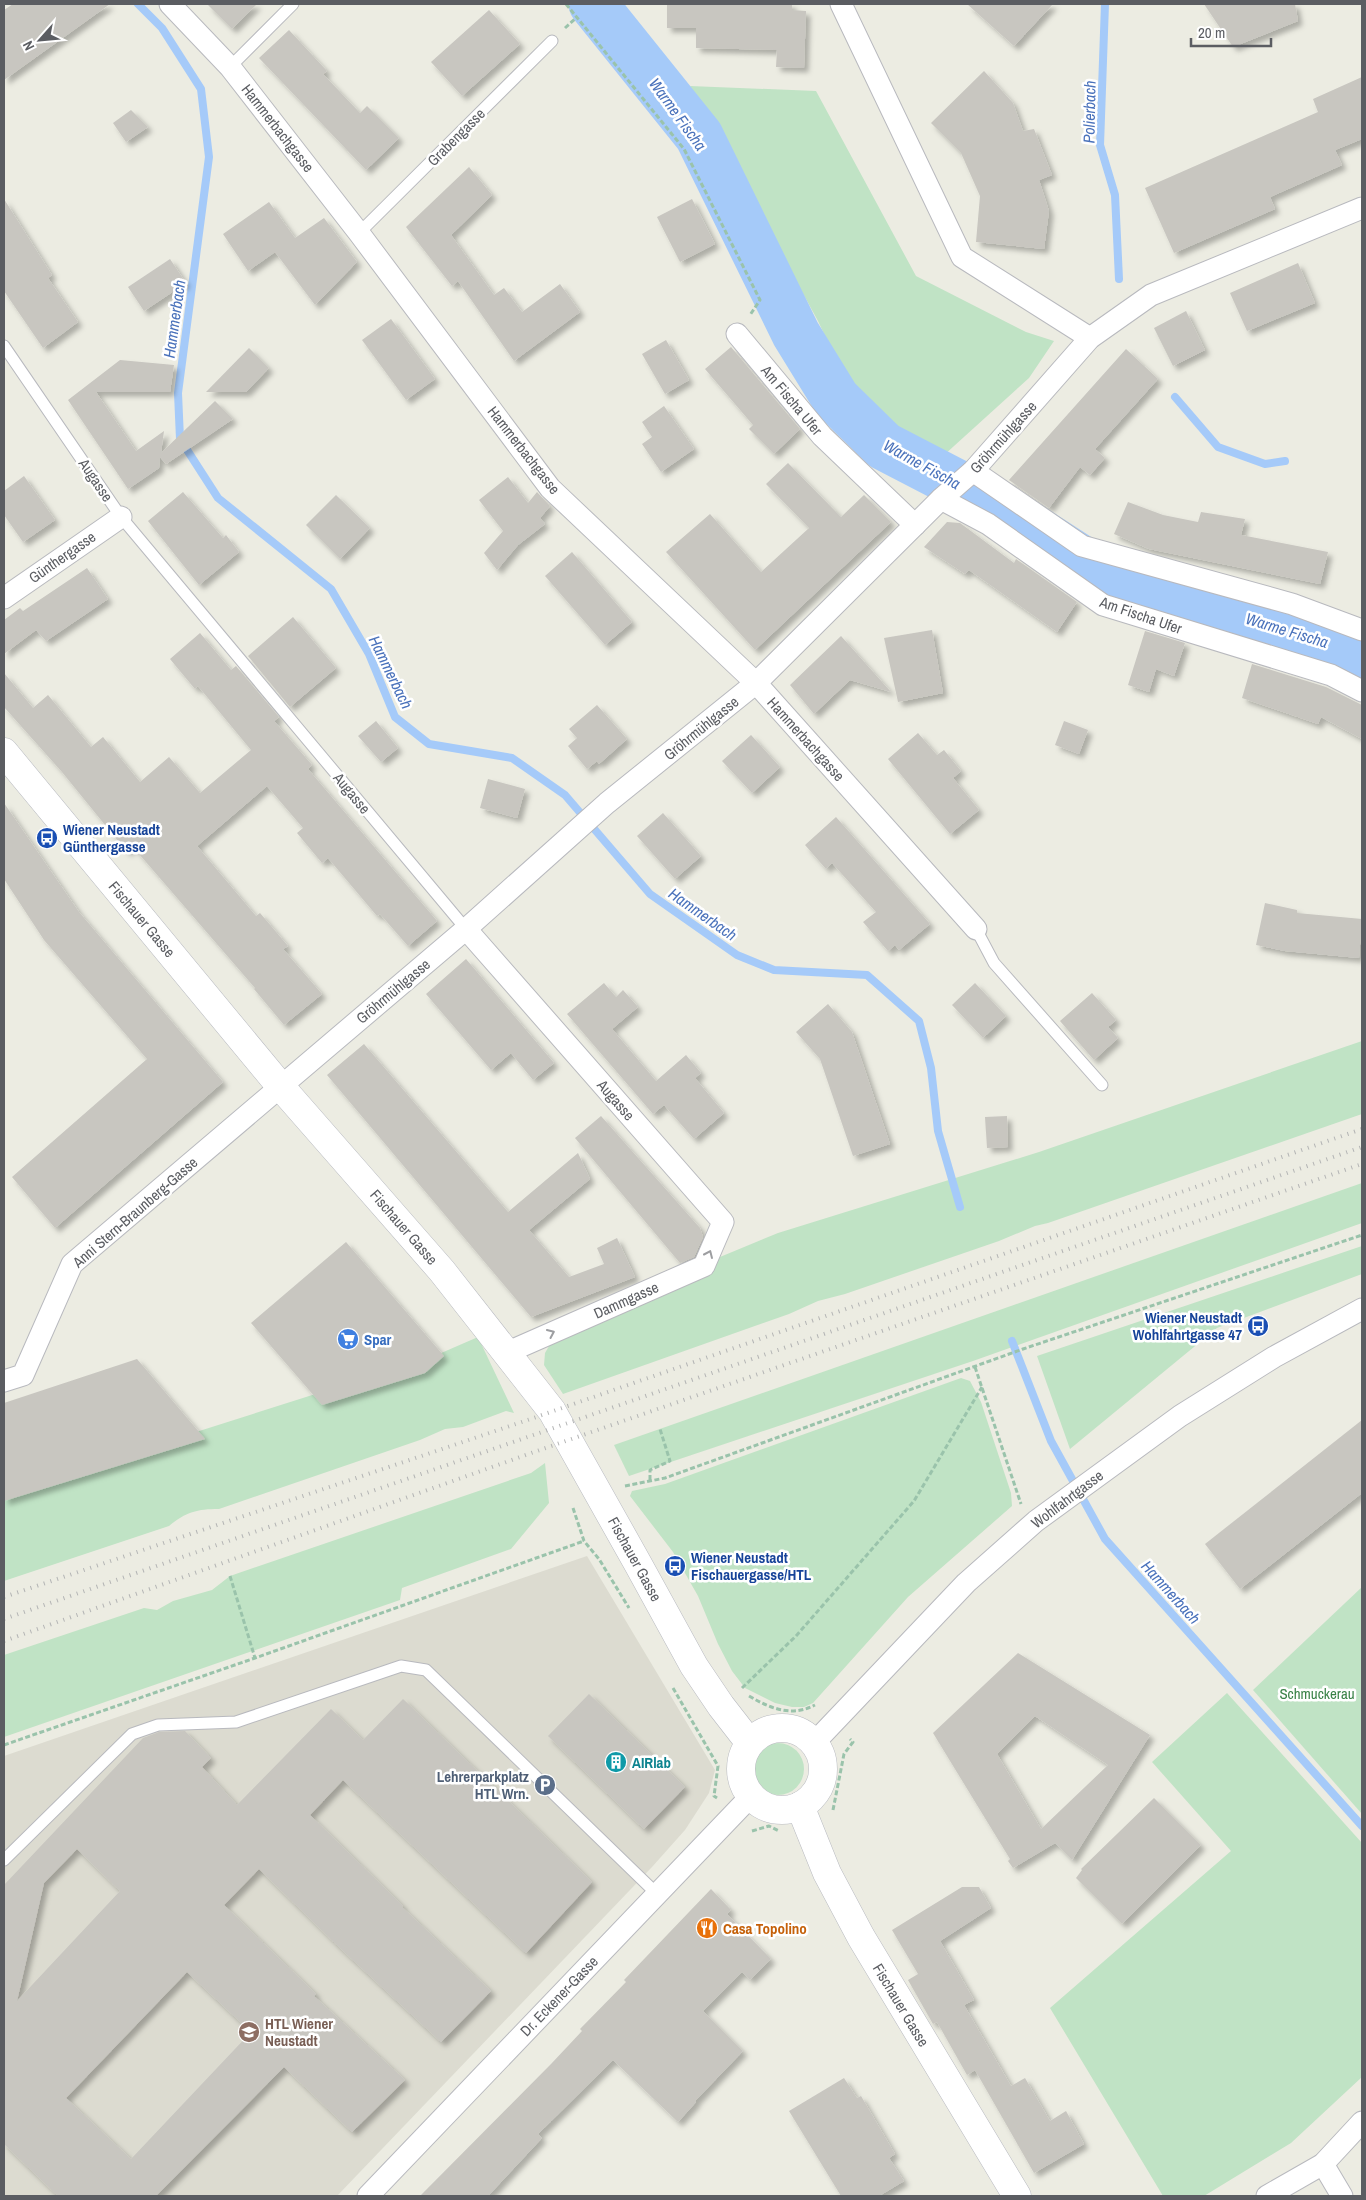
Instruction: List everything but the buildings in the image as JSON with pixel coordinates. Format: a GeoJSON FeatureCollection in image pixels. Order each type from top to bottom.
{"type":"FeatureCollection","features":[{"type":"Feature","properties":{"kind":"main road","name":"Fischauer Gasse"},"geometry":{"type":"LineString","coordinates":[[4,752],[281,1087],[442,1271],[552,1411],[694,1666],[721,1706],[749,1742]]}},
{"type":"Feature","properties":{"kind":"main road"},"geometry":{"type":"LineString","coordinates":[[775,1728],[790,1728],[804,1734],[814,1743],[821,1755],[822,1779],[818,1790],[809,1800],[789,1810],[775,1810],[763,1806],[751,1796],[744,1786],[740,1772],[742,1758],[749,1742],[764,1731],[775,1728]]}},
{"type":"Feature","properties":{"kind":"main road","name":"Fischauer Gasse"},"geometry":{"type":"LineString","coordinates":[[800,1806],[827,1873],[861,1937],[1017,2196]]}},
{"type":"Feature","properties":{"kind":"street","name":"Hammerbachgasse"},"geometry":{"type":"LineString","coordinates":[[170,4],[230,67],[359,233],[550,488],[756,683],[976,929]]}},
{"type":"Feature","properties":{"kind":"street"},"geometry":{"type":"LineString","coordinates":[[841,4],[962,257],[1090,338]]}},
{"type":"Feature","properties":{"kind":"street","name":"Gröhrmühlgasse"},"geometry":{"type":"LineString","coordinates":[[281,1087],[466,929],[608,803],[756,683],[941,499],[974,471],[1090,338],[1151,295],[1362,208]]}},
{"type":"Feature","properties":{"kind":"street","name":"Am Fischa Ufer"},"geometry":{"type":"LineString","coordinates":[[737,334],[822,436],[915,525]]}},
{"type":"Feature","properties":{"kind":"street"},"geometry":{"type":"LineString","coordinates":[[974,471],[1082,546],[1292,604],[1362,630]]}},
{"type":"Feature","properties":{"kind":"street","name":"Am Fischa Ufer"},"geometry":{"type":"LineString","coordinates":[[941,499],[988,524],[1103,605],[1331,675],[1362,691]]}},
{"type":"Feature","properties":{"kind":"street","name":"Günthergasse"},"geometry":{"type":"LineString","coordinates":[[4,598],[121,517]]}},
{"type":"Feature","properties":{"kind":"street","name":"Augasse"},"geometry":{"type":"LineString","coordinates":[[466,929],[723,1222]]}},
{"type":"Feature","properties":{"kind":"street","name":"Anni Stern-Braunberg-Gasse"},"geometry":{"type":"LineString","coordinates":[[4,1381],[23,1375],[72,1264],[281,1087]]}},
{"type":"Feature","properties":{"kind":"street","name":"Dammgasse"},"geometry":{"type":"LineString","coordinates":[[506,1352],[704,1266],[723,1222]]}},
{"type":"Feature","properties":{"kind":"street","name":"Wohlfahrtgasse"},"geometry":{"type":"LineString","coordinates":[[814,1743],[966,1583],[1036,1521],[1180,1416],[1274,1357],[1362,1309]]}},
{"type":"Feature","properties":{"kind":"street","name":"Dr. Eckener-Gasse"},"geometry":{"type":"LineString","coordinates":[[368,2196],[751,1796]]}},
{"type":"Feature","properties":{"kind":"street"},"geometry":{"type":"LineString","coordinates":[[1267,2196],[1323,2164],[1362,2122]]}},
{"type":"Feature","properties":{"kind":"street"},"geometry":{"type":"LineString","coordinates":[[1323,2164],[1342,2196]]}},
{"type":"Feature","properties":{"kind":"lane"},"geometry":{"type":"LineString","coordinates":[[230,67],[293,4]]}},
{"type":"Feature","properties":{"kind":"lane","name":"Grabengasse"},"geometry":{"type":"LineString","coordinates":[[359,233],[552,41]]}},
{"type":"Feature","properties":{"kind":"lane","name":"Augasse"},"geometry":{"type":"LineString","coordinates":[[4,346],[121,517],[466,929]]}},
{"type":"Feature","properties":{"kind":"lane"},"geometry":{"type":"LineString","coordinates":[[976,929],[994,963],[1102,1085]]}},
{"type":"Feature","properties":{"kind":"lane"},"geometry":{"type":"LineString","coordinates":[[4,1860],[132,1734],[158,1725],[236,1722],[401,1666],[426,1670],[657,1894]]}},
{"type":"Feature","properties":{"kind":"path"},"geometry":{"type":"LineString","coordinates":[[566,4],[684,149],[760,300],[737,334]]}},
{"type":"Feature","properties":{"kind":"path"},"geometry":{"type":"LineString","coordinates":[[621,1487],[665,1478],[1022,1349],[1362,1235]]}},
{"type":"Feature","properties":{"kind":"path"},"geometry":{"type":"LineString","coordinates":[[975,1367],[1021,1504],[1036,1521]]}},
{"type":"Feature","properties":{"kind":"path"},"geometry":{"type":"LineString","coordinates":[[833,1723],[815,1705],[805,1710],[784,1712],[766,1707],[740,1690],[796,1636],[914,1501],[982,1387]]}},
{"type":"Feature","properties":{"kind":"path"},"geometry":{"type":"LineString","coordinates":[[650,1480],[650,1470],[670,1461],[660,1429]]}},
{"type":"Feature","properties":{"kind":"path"},"geometry":{"type":"LineString","coordinates":[[571,1504],[584,1541],[600,1559]]}},
{"type":"Feature","properties":{"kind":"path"},"geometry":{"type":"LineString","coordinates":[[4,1745],[584,1541]]}},
{"type":"Feature","properties":{"kind":"path"},"geometry":{"type":"LineString","coordinates":[[230,1576],[255,1658]]}},
{"type":"Feature","properties":{"kind":"shaded area","name":"HTL Wiener Neustadt"},"geometry":{"type":"Polygon","coordinates":[[[587,1556],[715,1770],[709,1793],[685,1830],[652,1867],[337,2196],[4,2196],[4,1756],[587,1556]]]}},
{"type":"Feature","properties":{"kind":"green space"},"geometry":{"type":"Polygon","coordinates":[[[690,86],[816,91],[916,276],[1026,332],[1054,341],[1029,378],[943,456],[896,439],[852,393],[818,321],[690,86]]]}},
{"type":"Feature","properties":{"kind":"green space"},"geometry":{"type":"Polygon","coordinates":[[[1362,1041],[1362,1114],[1035,1226],[999,1241],[845,1294],[818,1301],[789,1314],[563,1394],[544,1365],[545,1353],[563,1322],[778,1233],[1039,1152],[1362,1041]]]}},
{"type":"Feature","properties":{"kind":"green space"},"geometry":{"type":"Polygon","coordinates":[[[1362,1183],[1362,1223],[973,1361],[629,1476],[614,1445],[1362,1183]]]}},
{"type":"Feature","properties":{"kind":"green space"},"geometry":{"type":"Polygon","coordinates":[[[1362,1246],[1362,1274],[1217,1328],[1070,1449],[1037,1356],[1362,1246]]]}},
{"type":"Feature","properties":{"kind":"green space"},"geometry":{"type":"Polygon","coordinates":[[[478,1337],[514,1413],[506,1411],[463,1427],[445,1429],[420,1440],[219,1509],[192,1512],[169,1526],[4,1581],[4,1493],[432,1357],[478,1337]]]}},
{"type":"Feature","properties":{"kind":"green space"},"geometry":{"type":"Polygon","coordinates":[[[961,1378],[970,1381],[981,1402],[1011,1493],[1012,1506],[908,1597],[813,1703],[804,1707],[792,1707],[775,1703],[745,1688],[732,1671],[718,1644],[698,1596],[673,1552],[630,1496],[632,1491],[665,1484],[961,1378]]]}},
{"type":"Feature","properties":{"kind":"green space"},"geometry":{"type":"Polygon","coordinates":[[[545,1463],[549,1503],[511,1549],[402,1588],[400,1600],[4,1737],[4,1655],[144,1608],[157,1610],[173,1601],[212,1590],[230,1576],[531,1473],[545,1463]]]}},
{"type":"Feature","properties":{"kind":"green space","name":"Schmuckerau"},"geometry":{"type":"Polygon","coordinates":[[[1362,1587],[1362,1814],[1253,1690],[1362,1587]]]}},
{"type":"Feature","properties":{"kind":"green space"},"geometry":{"type":"Polygon","coordinates":[[[1227,1693],[1362,1843],[1362,2077],[1291,2143],[1204,2196],[1163,2196],[1050,2008],[1231,1851],[1152,1762],[1227,1693]]]}},
{"type":"Feature","properties":{"kind":"green space"},"geometry":{"type":"Polygon","coordinates":[[[778,1743],[788,1745],[796,1751],[802,1759],[804,1769],[802,1779],[796,1787],[788,1793],[778,1795],[768,1793],[760,1787],[754,1779],[752,1769],[754,1759],[760,1751],[768,1745],[778,1743]]]}},
{"type":"Feature","properties":{"kind":"waterway","name":"Hammerbach"},"geometry":{"type":"LineString","coordinates":[[138,4],[162,28],[201,89],[209,157],[178,393],[180,439],[218,498],[331,589],[369,654],[395,717],[429,744],[512,758],[565,795],[650,894],[737,955],[774,970],[867,975],[919,1021],[931,1068],[938,1131],[960,1207]]}},
{"type":"Feature","properties":{"kind":"waterway","name":"Warme Fischa"},"geometry":{"type":"LineString","coordinates":[[593,4],[699,136],[796,334],[836,399],[884,446],[992,502],[1102,573],[1138,587],[1302,633],[1362,655]]}},
{"type":"Feature","properties":{"kind":"waterway","name":"Polierbach"},"geometry":{"type":"LineString","coordinates":[[1105,4],[1100,145],[1115,195],[1119,279]]}},
{"type":"Feature","properties":{"kind":"waterway","name":"Polierbach"},"geometry":{"type":"LineString","coordinates":[[1175,397],[1218,447],[1265,464],[1285,461]]}},
{"type":"Feature","properties":{"kind":"waterway","name":"Hammerbach"},"geometry":{"type":"LineString","coordinates":[[1012,1341],[1051,1441],[1105,1539],[1362,1826]]}},
{"type":"Feature","properties":{"kind":"railway"},"geometry":{"type":"LineString","coordinates":[[4,1597],[519,1423],[1362,1129]]}},
{"type":"Feature","properties":{"kind":"railway"},"geometry":{"type":"LineString","coordinates":[[4,1619],[1362,1147]]}},
{"type":"Feature","properties":{"kind":"railway"},"geometry":{"type":"LineString","coordinates":[[4,1641],[537,1451],[1362,1164]]}},
{"type":"Feature","properties":{"kind":"place","name":"Wiener Neustadt Günthergasse"},"geometry":{"type":"Point","coordinates":[47,838]}},
{"type":"Feature","properties":{"kind":"place","name":"Wiener Neustadt Wohlfahrtgasse 47"},"geometry":{"type":"Point","coordinates":[1258,1326]}},
{"type":"Feature","properties":{"kind":"place","name":"Spar"},"geometry":{"type":"Point","coordinates":[348,1339]}},
{"type":"Feature","properties":{"kind":"place","name":"Wiener Neustadt Fischauergasse/HTL"},"geometry":{"type":"Point","coordinates":[675,1566]}},
{"type":"Feature","properties":{"kind":"place","name":"AIRlab"},"geometry":{"type":"Point","coordinates":[616,1762]}},
{"type":"Feature","properties":{"kind":"place","name":"Lehrerparkplatz HTL Wrn."},"geometry":{"type":"Point","coordinates":[545,1785]}},
{"type":"Feature","properties":{"kind":"place","name":"Casa Topolino"},"geometry":{"type":"Point","coordinates":[707,1928]}},
{"type":"Feature","properties":{"kind":"place","name":"HTL Wiener Neustadt"},"geometry":{"type":"Point","coordinates":[249,2032]}}]}
